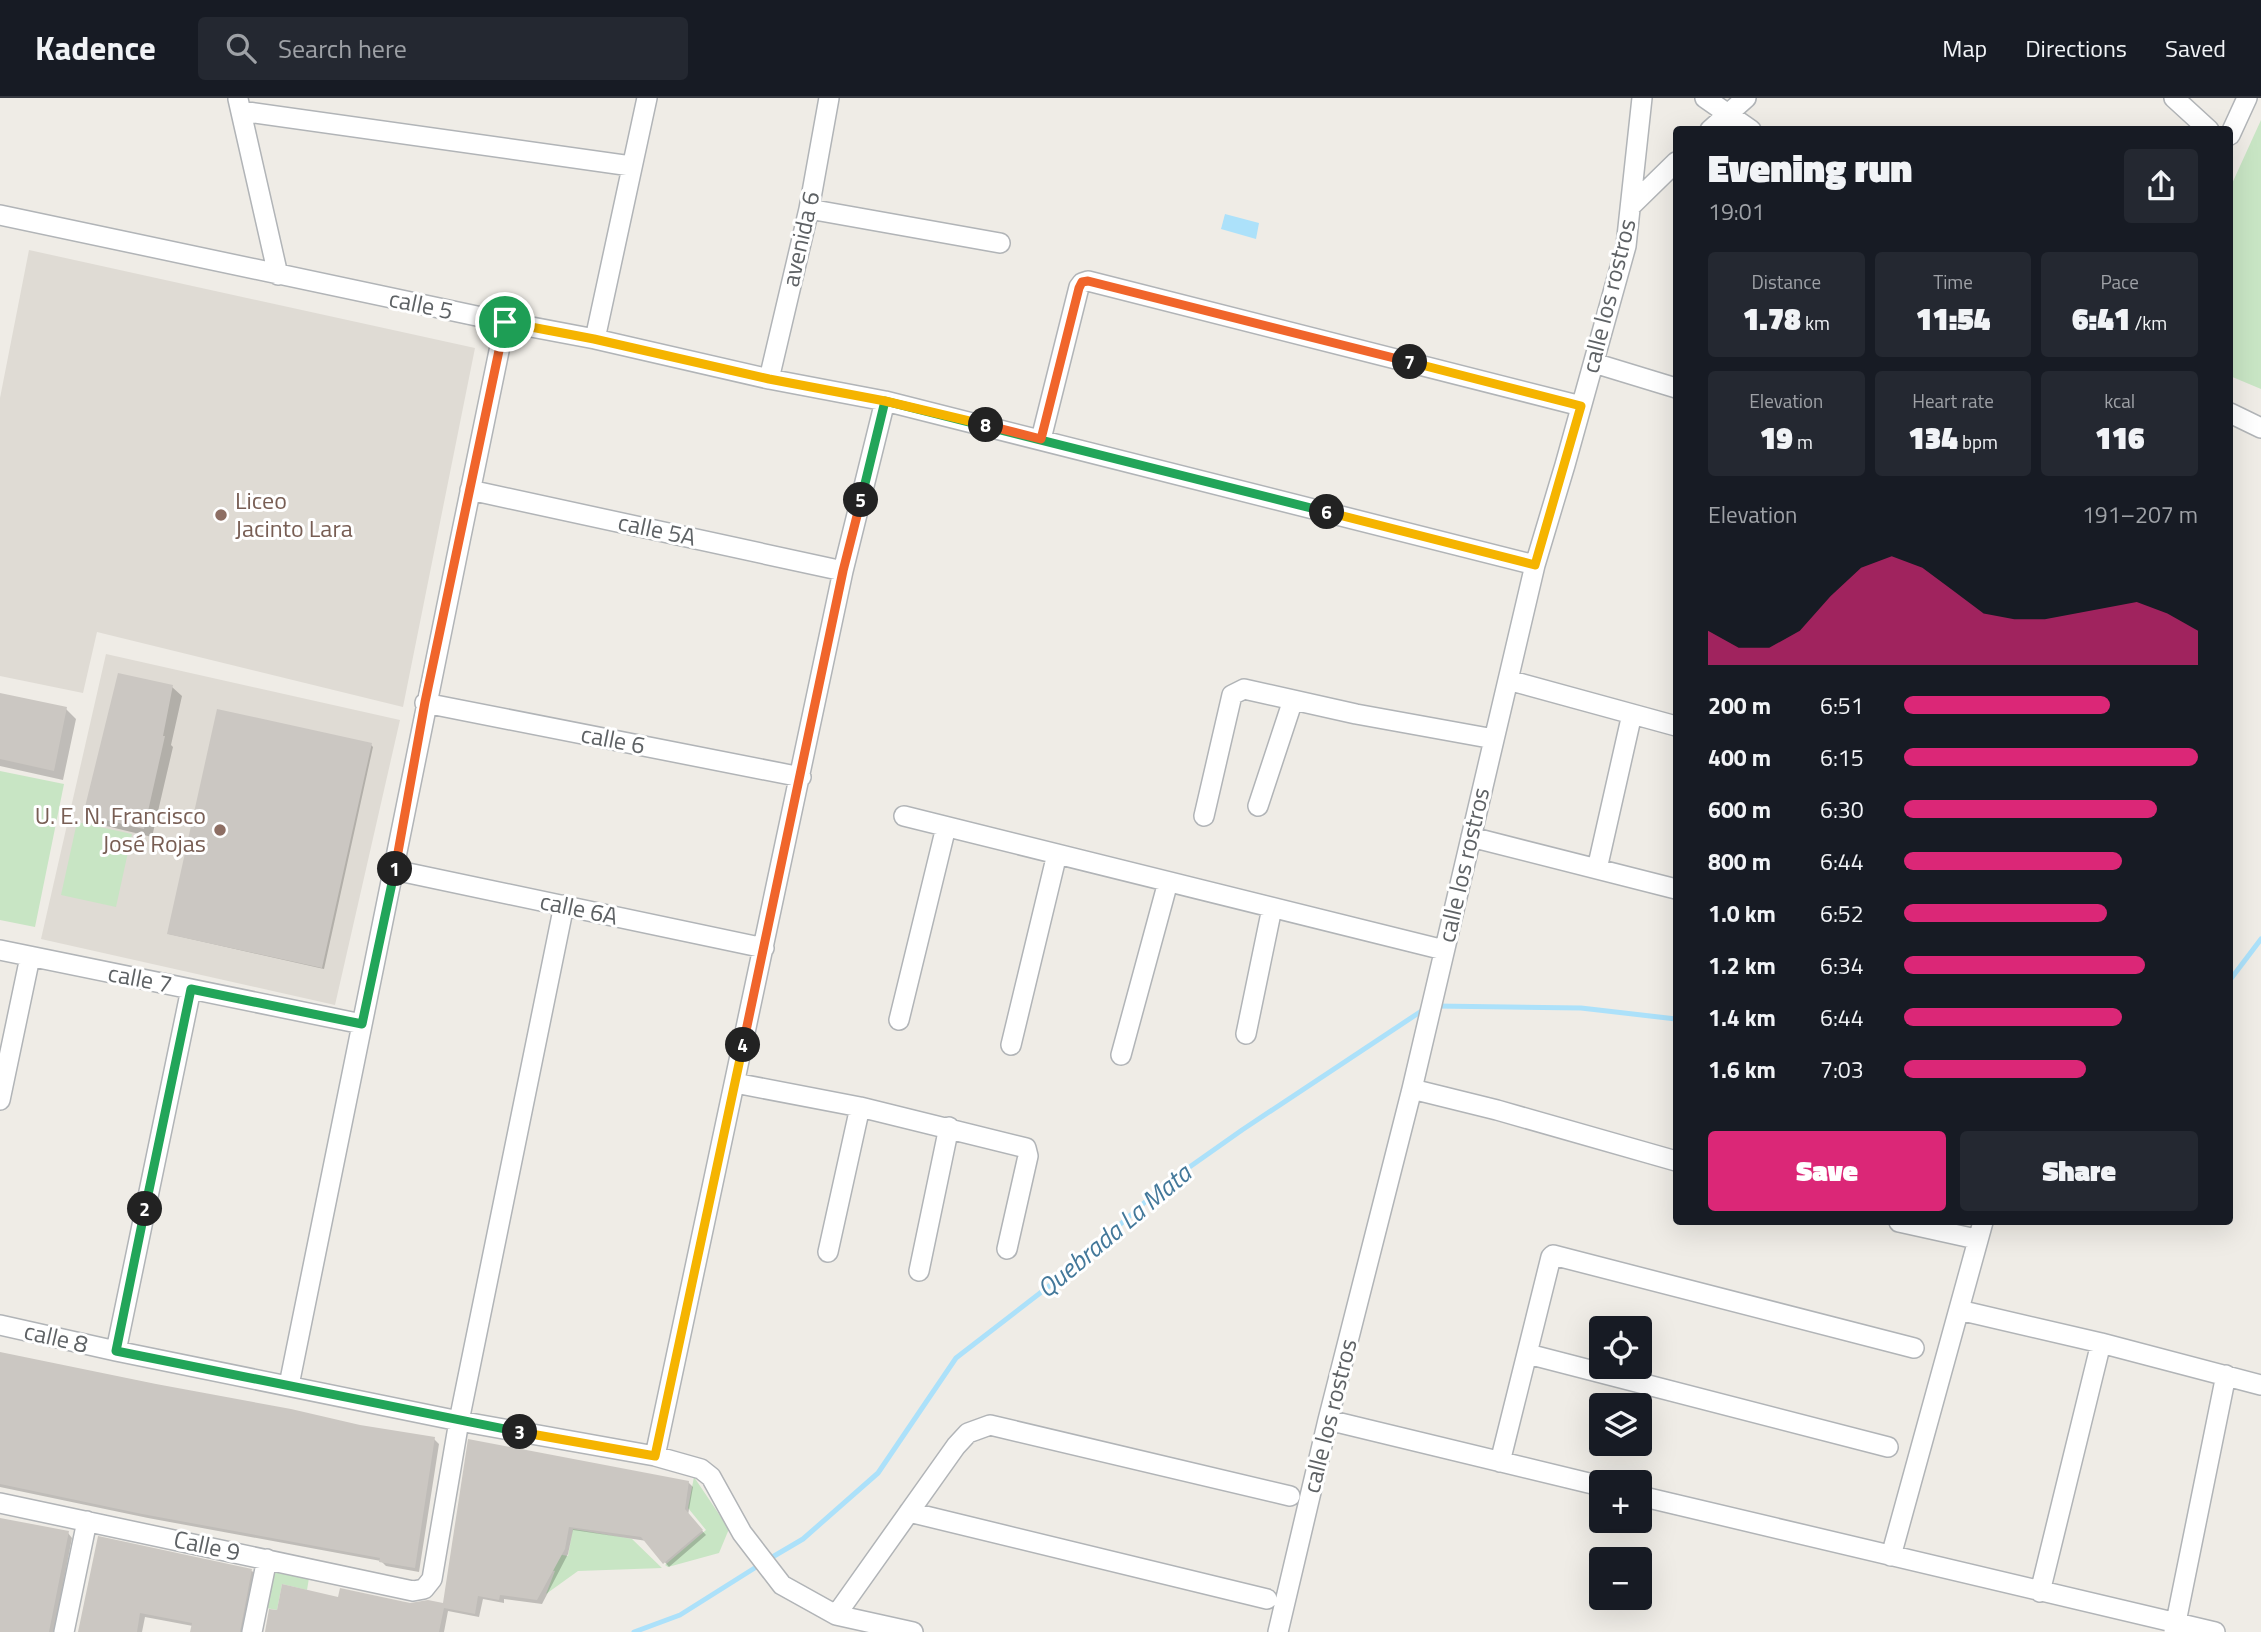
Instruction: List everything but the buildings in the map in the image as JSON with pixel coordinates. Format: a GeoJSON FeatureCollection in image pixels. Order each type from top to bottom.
{"type":"FeatureCollection","features":[{"type":"Feature","properties":{"kind":"street"},"geometry":{"type":"LineString","coordinates":[[594,339],[647,98]]}},
{"type":"Feature","properties":{"kind":"street","name":"avenida 6"},"geometry":{"type":"LineString","coordinates":[[769,379],[809,209],[829,98]]}},
{"type":"Feature","properties":{"kind":"street","name":"calle los rostros"},"geometry":{"type":"LineString","coordinates":[[1278,1632],[1328,1420],[1412,1089],[1535,565],[1626,246],[1642,98]]}},
{"type":"Feature","properties":{"kind":"street"},"geometry":{"type":"LineString","coordinates":[[1705,98],[1745,126]]}},
{"type":"Feature","properties":{"kind":"street"},"geometry":{"type":"LineString","coordinates":[[1714,126],[1746,98]]}},
{"type":"Feature","properties":{"kind":"street"},"geometry":{"type":"LineString","coordinates":[[2174,98],[2205,126]]}},
{"type":"Feature","properties":{"kind":"street"},"geometry":{"type":"LineString","coordinates":[[2233,128],[2247,98]]}},
{"type":"Feature","properties":{"kind":"street"},"geometry":{"type":"LineString","coordinates":[[278,275],[239,104],[631,166]]}},
{"type":"Feature","properties":{"kind":"street"},"geometry":{"type":"LineString","coordinates":[[1631,206],[1673,165]]}},
{"type":"Feature","properties":{"kind":"street"},"geometry":{"type":"LineString","coordinates":[[809,209],[1000,243]]}},
{"type":"Feature","properties":{"kind":"street","name":"calle 5"},"geometry":{"type":"LineString","coordinates":[[1,222],[278,275],[885,401],[1535,565]]}},
{"type":"Feature","properties":{"kind":"street"},"geometry":{"type":"LineString","coordinates":[[1041,439],[1079,288],[1082,282],[1088,281],[1581,406]]}},
{"type":"Feature","properties":{"kind":"street"},"geometry":{"type":"LineString","coordinates":[[289,1385],[394,870],[425,702],[505,322]]}},
{"type":"Feature","properties":{"kind":"street"},"geometry":{"type":"LineString","coordinates":[[1594,363],[1673,387]]}},
{"type":"Feature","properties":{"kind":"street"},"geometry":{"type":"LineString","coordinates":[[655,1456],[843,571],[885,401]]}},
{"type":"Feature","properties":{"kind":"street"},"geometry":{"type":"LineString","coordinates":[[2233,414],[2261,428]]}},
{"type":"Feature","properties":{"kind":"street","name":"calle 5A"},"geometry":{"type":"LineString","coordinates":[[470,490],[843,571]]}},
{"type":"Feature","properties":{"kind":"street"},"geometry":{"type":"LineString","coordinates":[[1508,680],[1673,725]]}},
{"type":"Feature","properties":{"kind":"street"},"geometry":{"type":"LineString","coordinates":[[1204,816],[1231,695],[1244,689],[1494,739]]}},
{"type":"Feature","properties":{"kind":"street"},"geometry":{"type":"LineString","coordinates":[[1258,806],[1293,700]]}},
{"type":"Feature","properties":{"kind":"street","name":"calle 6"},"geometry":{"type":"LineString","coordinates":[[425,702],[801,777]]}},
{"type":"Feature","properties":{"kind":"street"},"geometry":{"type":"LineString","coordinates":[[1597,869],[1632,714]]}},
{"type":"Feature","properties":{"kind":"street"},"geometry":{"type":"LineString","coordinates":[[904,816],[1444,950]]}},
{"type":"Feature","properties":{"kind":"street"},"geometry":{"type":"LineString","coordinates":[[899,1020],[946,827]]}},
{"type":"Feature","properties":{"kind":"street"},"geometry":{"type":"LineString","coordinates":[[1471,837],[1673,889]]}},
{"type":"Feature","properties":{"kind":"street"},"geometry":{"type":"LineString","coordinates":[[1011,1045],[1057,854]]}},
{"type":"Feature","properties":{"kind":"street","name":"calle 6A"},"geometry":{"type":"LineString","coordinates":[[394,870],[764,948]]}},
{"type":"Feature","properties":{"kind":"street"},"geometry":{"type":"LineString","coordinates":[[1121,1055],[1168,882]]}},
{"type":"Feature","properties":{"kind":"street"},"geometry":{"type":"LineString","coordinates":[[459,1421],[564,905]]}},
{"type":"Feature","properties":{"kind":"street"},"geometry":{"type":"LineString","coordinates":[[1246,1034],[1272,908]]}},
{"type":"Feature","properties":{"kind":"street","name":"calle 7"},"geometry":{"type":"LineString","coordinates":[[0,950],[362,1024]]}},
{"type":"Feature","properties":{"kind":"street"},"geometry":{"type":"LineString","coordinates":[[0,1100],[30,957]]}},
{"type":"Feature","properties":{"kind":"street"},"geometry":{"type":"LineString","coordinates":[[116,1351],[191,989]]}},
{"type":"Feature","properties":{"kind":"street"},"geometry":{"type":"LineString","coordinates":[[735,1083],[860,1107],[1026,1147],[1028,1156],[1007,1249]]}},
{"type":"Feature","properties":{"kind":"street"},"geometry":{"type":"LineString","coordinates":[[1412,1089],[1673,1160]]}},
{"type":"Feature","properties":{"kind":"street"},"geometry":{"type":"LineString","coordinates":[[828,1252],[860,1107]]}},
{"type":"Feature","properties":{"kind":"street"},"geometry":{"type":"LineString","coordinates":[[919,1271],[949,1127]]}},
{"type":"Feature","properties":{"kind":"street"},"geometry":{"type":"LineString","coordinates":[[1891,1556],[1980,1230],[1929,1225]]}},
{"type":"Feature","properties":{"kind":"street"},"geometry":{"type":"LineString","coordinates":[[1500,1462],[1553,1255],[1914,1348]]}},
{"type":"Feature","properties":{"kind":"street"},"geometry":{"type":"LineString","coordinates":[[1959,1310],[2101,1343],[2261,1385]]}},
{"type":"Feature","properties":{"kind":"street","name":"calle 8"},"geometry":{"type":"LineString","coordinates":[[0,1325],[459,1421],[655,1456],[701,1469],[711,1476],[743,1533],[782,1586],[836,1615]]}},
{"type":"Feature","properties":{"kind":"street"},"geometry":{"type":"LineString","coordinates":[[2040,1592],[2101,1343]]}},
{"type":"Feature","properties":{"kind":"street"},"geometry":{"type":"LineString","coordinates":[[1528,1354],[1888,1447]]}},
{"type":"Feature","properties":{"kind":"street"},"geometry":{"type":"LineString","coordinates":[[2176,1627],[2226,1376]]}},
{"type":"Feature","properties":{"kind":"street"},"geometry":{"type":"LineString","coordinates":[[1328,1420],[1589,1483]]}},
{"type":"Feature","properties":{"kind":"street","name":"Calle 9"},"geometry":{"type":"LineString","coordinates":[[0,1503],[413,1591],[424,1588],[432,1579],[459,1421]]}},
{"type":"Feature","properties":{"kind":"street"},"geometry":{"type":"LineString","coordinates":[[900,1631],[836,1615],[956,1446],[968,1433],[990,1425],[1290,1496]]}},
{"type":"Feature","properties":{"kind":"street"},"geometry":{"type":"LineString","coordinates":[[1652,1499],[2176,1627],[2215,1632]]}},
{"type":"Feature","properties":{"kind":"street"},"geometry":{"type":"LineString","coordinates":[[909,1512],[1267,1599]]}},
{"type":"Feature","properties":{"kind":"street"},"geometry":{"type":"LineString","coordinates":[[64,1632],[87,1521]]}},
{"type":"Feature","properties":{"kind":"street"},"geometry":{"type":"LineString","coordinates":[[252,1632],[267,1559]]}},
{"type":"Feature","properties":{"kind":"shaded area","name":"Liceo Jacinto Lara"},"geometry":{"type":"Polygon","coordinates":[[[29,250],[475,348],[403,707],[97,632],[83,693],[0,676],[0,398],[29,250]]]}},
{"type":"Feature","properties":{"kind":"shaded area","name":"U. E. N. Francisco José Rojas"},"geometry":{"type":"Polygon","coordinates":[[[106,654],[400,720],[335,1005],[41,939],[106,654]]]}},
{"type":"Feature","properties":{"kind":"green space"},"geometry":{"type":"Polygon","coordinates":[[[2261,120],[2261,389],[2233,377],[2233,181],[2261,120]]]}},
{"type":"Feature","properties":{"kind":"green space"},"geometry":{"type":"Polygon","coordinates":[[[0,771],[64,784],[35,927],[0,920],[0,771]]]}},
{"type":"Feature","properties":{"kind":"green space"},"geometry":{"type":"Polygon","coordinates":[[[77,822],[132,834],[116,907],[61,895],[77,822]]]}},
{"type":"Feature","properties":{"kind":"green space"},"geometry":{"type":"Polygon","coordinates":[[[694,1477],[729,1529],[719,1553],[668,1567],[665,1565],[706,1530],[688,1508],[694,1477]]]}},
{"type":"Feature","properties":{"kind":"green space"},"geometry":{"type":"Polygon","coordinates":[[[573,1529],[632,1539],[662,1568],[578,1571],[546,1594],[555,1571],[516,1563],[519,1547],[568,1556],[573,1529]]]}},
{"type":"Feature","properties":{"kind":"green space"},"geometry":{"type":"Polygon","coordinates":[[[272,1572],[309,1578],[307,1590],[282,1584],[277,1610],[266,1608],[272,1572]]]}},
{"type":"Feature","properties":{"kind":"water"},"geometry":{"type":"Polygon","coordinates":[[[1225,214],[1259,223],[1256,239],[1221,229],[1225,214]]]}},
{"type":"Feature","properties":{"kind":"waterway","name":"Quebrada La Mata"},"geometry":{"type":"LineString","coordinates":[[2233,976],[2261,939]]}},
{"type":"Feature","properties":{"kind":"waterway","name":"Quebrada La Mata"},"geometry":{"type":"LineString","coordinates":[[1435,1006],[1581,1008],[1673,1019]]}},
{"type":"Feature","properties":{"kind":"waterway","name":"Quebrada La Mata"},"geometry":{"type":"LineString","coordinates":[[769,1559],[803,1539],[878,1473],[956,1358],[1066,1273],[1164,1185],[1423,1010]]}},
{"type":"Feature","properties":{"kind":"waterway","name":"Quebrada La Mata"},"geometry":{"type":"LineString","coordinates":[[634,1632],[680,1615],[761,1564]]}},
{"type":"Feature","properties":{"kind":"place","name":"Liceo Jacinto Lara"},"geometry":{"type":"Point","coordinates":[221,515]}},
{"type":"Feature","properties":{"kind":"place","name":"U. E. N. Francisco José Rojas"},"geometry":{"type":"Point","coordinates":[220,830]}},
{"type":"Feature","properties":{"kind":"route"},"geometry":{"type":"LineString","coordinates":[[505,322],[425,702],[362,1024],[191,989],[116,1351],[459,1421],[655,1456],[843,571],[885,401],[1535,565],[1581,406],[1088,281],[1082,282],[1079,288],[1041,439],[927,410],[885,401],[769,379],[594,339],[505,322]]}}]}
